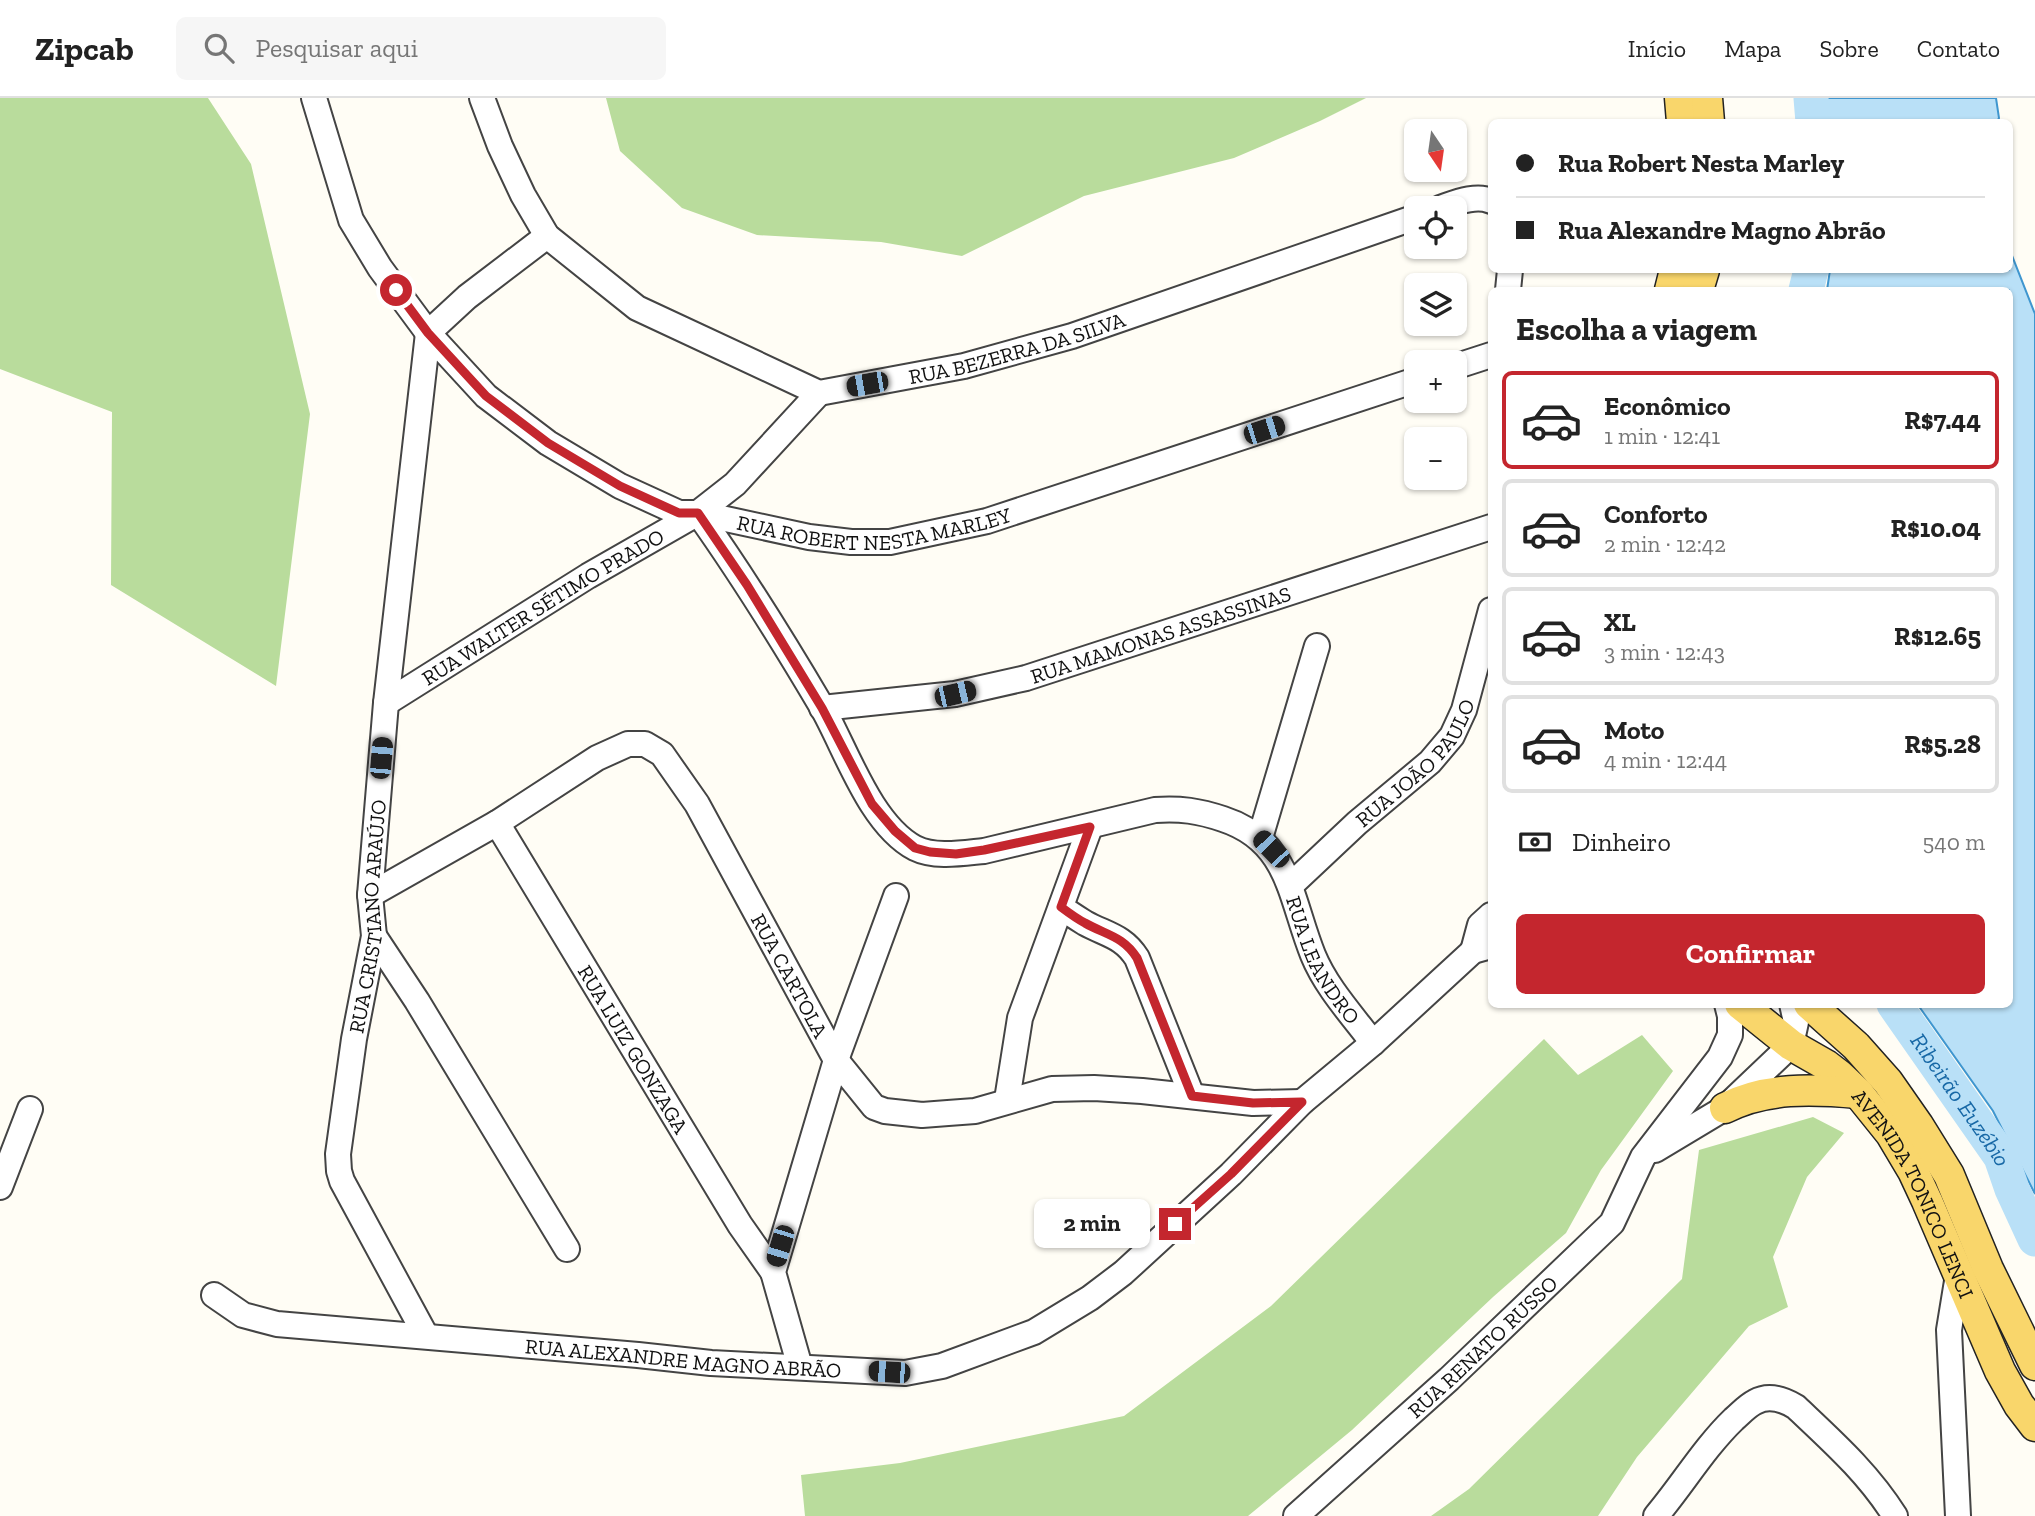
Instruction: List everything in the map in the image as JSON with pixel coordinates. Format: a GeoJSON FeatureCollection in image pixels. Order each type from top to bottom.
{"type":"FeatureCollection","features":[{"type":"Feature","properties":{"kind":"main road"},"geometry":{"type":"LineString","coordinates":[[1680,98],[1682,119]]}},
{"type":"Feature","properties":{"kind":"main road"},"geometry":{"type":"LineString","coordinates":[[1707,98],[1709,119]]}},
{"type":"Feature","properties":{"kind":"main road","name":"AVENIDA TONICO LENCI"},"geometry":{"type":"LineString","coordinates":[[1745,1008],[1791,1045],[1826,1065],[1857,1093],[1891,1134],[1913,1171],[2000,1371],[2018,1405],[2035,1426]]}},
{"type":"Feature","properties":{"kind":"main road","name":"AVENIDA TONICO LENCI"},"geometry":{"type":"LineString","coordinates":[[1813,1008],[1856,1046],[1888,1082],[1918,1125],[1949,1175],[1989,1269],[2035,1365]]}},
{"type":"Feature","properties":{"kind":"main road"},"geometry":{"type":"LineString","coordinates":[[1725,1108],[1740,1100],[1765,1094],[1819,1090],[1857,1093]]}},
{"type":"Feature","properties":{"kind":"street","name":"RUA ROBERT NESTA MARLEY"},"geometry":{"type":"LineString","coordinates":[[314,98],[351,220],[380,268],[428,333],[486,396],[548,443],[632,491],[679,513],[698,513],[808,537],[851,542],[890,542],[987,521],[1404,384]]}},
{"type":"Feature","properties":{"kind":"street"},"geometry":{"type":"LineString","coordinates":[[482,98],[500,146],[523,195],[547,236],[637,308],[819,393]]}},
{"type":"Feature","properties":{"kind":"street"},"geometry":{"type":"LineString","coordinates":[[1467,201],[1488,200]]}},
{"type":"Feature","properties":{"kind":"street","name":"RUA BEZERRA DA SILVA"},"geometry":{"type":"LineString","coordinates":[[819,393],[964,366],[1072,336],[1404,221]]}},
{"type":"Feature","properties":{"kind":"street"},"geometry":{"type":"LineString","coordinates":[[428,333],[467,297],[547,236]]}},
{"type":"Feature","properties":{"kind":"street","name":"RUA CRISTIANO ARAÚJO"},"geometry":{"type":"LineString","coordinates":[[426,1336],[358,1212],[339,1171],[339,1141],[354,1039],[374,936],[370,895],[386,703],[428,333]]}},
{"type":"Feature","properties":{"kind":"street"},"geometry":{"type":"LineString","coordinates":[[1467,363],[1488,356]]}},
{"type":"Feature","properties":{"kind":"street","name":"RUA WALTER SÉTIMO PRADO"},"geometry":{"type":"LineString","coordinates":[[386,703],[588,576],[698,513],[735,484],[819,393]]}},
{"type":"Feature","properties":{"kind":"street","name":"RUA LEANDRO"},"geometry":{"type":"LineString","coordinates":[[698,513],[747,585],[822,708],[872,804],[895,831],[915,848],[956,854],[984,850],[1155,810],[1180,808],[1237,824],[1260,838],[1271,849],[1290,887],[1314,956],[1329,984],[1373,1043]]}},
{"type":"Feature","properties":{"kind":"street","name":"RUA MAMONAS ASSASSINAS"},"geometry":{"type":"LineString","coordinates":[[822,708],[955,694],[1026,678],[1488,528]]}},
{"type":"Feature","properties":{"kind":"street","name":"RUA JOÃO PAULO"},"geometry":{"type":"LineString","coordinates":[[1290,887],[1357,823],[1430,762],[1452,736],[1464,710],[1488,622]]}},
{"type":"Feature","properties":{"kind":"street"},"geometry":{"type":"LineString","coordinates":[[1260,838],[1317,646]]}},
{"type":"Feature","properties":{"kind":"street","name":"RUA CARTOLA"},"geometry":{"type":"LineString","coordinates":[[370,895],[497,823],[611,751],[628,744],[645,744],[662,754],[697,804],[836,1060],[874,1107],[885,1111],[922,1115],[975,1111],[1052,1089],[1094,1088],[1253,1103],[1302,1102]]}},
{"type":"Feature","properties":{"kind":"street","name":"RUA LUIZ GONZAGA"},"geometry":{"type":"LineString","coordinates":[[497,823],[740,1225],[772,1272],[800,1367]]}},
{"type":"Feature","properties":{"kind":"street"},"geometry":{"type":"LineString","coordinates":[[1007,1100],[1020,1018],[1090,827]]}},
{"type":"Feature","properties":{"kind":"street"},"geometry":{"type":"LineString","coordinates":[[772,1272],[836,1060],[896,896]]}},
{"type":"Feature","properties":{"kind":"street"},"geometry":{"type":"LineString","coordinates":[[1061,907],[1130,946],[1192,1096]]}},
{"type":"Feature","properties":{"kind":"street"},"geometry":{"type":"LineString","coordinates":[[1482,948],[1480,925],[1488,918]]}},
{"type":"Feature","properties":{"kind":"street"},"geometry":{"type":"LineString","coordinates":[[374,936],[417,1000],[567,1249]]}},
{"type":"Feature","properties":{"kind":"street","name":"RUA ALEXANDRE MAGNO ABRÃO"},"geometry":{"type":"LineString","coordinates":[[214,1296],[243,1315],[277,1324],[711,1363],[905,1373],[942,1366],[1034,1332],[1090,1298],[1122,1273],[1231,1174],[1302,1102],[1482,948]]}},
{"type":"Feature","properties":{"kind":"street","name":"RUA RENATO RUSSO"},"geometry":{"type":"LineString","coordinates":[[1296,1516],[1449,1379],[1612,1223],[1643,1157],[1720,1057],[1730,1035],[1728,1008]]}},
{"type":"Feature","properties":{"kind":"street"},"geometry":{"type":"LineString","coordinates":[[1643,1157],[1725,1108],[1791,1045],[1796,1022],[1793,1008]]}},
{"type":"Feature","properties":{"kind":"street"},"geometry":{"type":"LineString","coordinates":[[0,1187],[30,1109]]}},
{"type":"Feature","properties":{"kind":"street"},"geometry":{"type":"LineString","coordinates":[[1958,1275],[1949,1330],[1958,1516]]}},
{"type":"Feature","properties":{"kind":"street"},"geometry":{"type":"LineString","coordinates":[[1660,1515],[1717,1436],[1746,1407],[1766,1398],[1784,1399],[1796,1407],[1857,1465],[1895,1516]]}},
{"type":"Feature","properties":{"kind":"green space"},"geometry":{"type":"Polygon","coordinates":[[[0,98],[208,98],[251,164],[310,414],[276,686],[111,585],[112,412],[0,369],[0,98]]]}},
{"type":"Feature","properties":{"kind":"green space"},"geometry":{"type":"Polygon","coordinates":[[[606,98],[1366,98],[1234,158],[1084,196],[962,256],[881,242],[757,235],[682,208],[620,151],[606,98]]]}},
{"type":"Feature","properties":{"kind":"green space"},"geometry":{"type":"Polygon","coordinates":[[[1642,1035],[1673,1071],[1601,1170],[1566,1233],[1493,1297],[1352,1430],[1248,1516],[805,1516],[801,1475],[900,1463],[1124,1416],[1271,1306],[1544,1039],[1578,1075],[1642,1035]]]}},
{"type":"Feature","properties":{"kind":"green space"},"geometry":{"type":"Polygon","coordinates":[[[1813,1117],[1844,1133],[1807,1177],[1773,1257],[1788,1307],[1749,1326],[1637,1457],[1598,1516],[1431,1516],[1469,1489],[1682,1279],[1699,1150],[1813,1117]]]}},
{"type":"Feature","properties":{"kind":"water"},"geometry":{"type":"Polygon","coordinates":[[[1826,98],[1996,98],[1999,118],[1998,119],[1827,119],[1826,98]]]}},
{"type":"Feature","properties":{"kind":"water"},"geometry":{"type":"Polygon","coordinates":[[[2013,258],[2035,314],[2035,1194],[1993,1111],[1920,1008],[2013,1008],[2013,287],[1827,287],[1830,273],[2013,273],[2013,258]]]}},
{"type":"Feature","properties":{"kind":"waterway","name":"Ribeirão Euzébio"},"geometry":{"type":"LineString","coordinates":[[1811,98],[1813,119]]}},
{"type":"Feature","properties":{"kind":"waterway","name":"Ribeirão Euzébio"},"geometry":{"type":"LineString","coordinates":[[1807,287],[1810,273]]}},
{"type":"Feature","properties":{"kind":"waterway","name":"Ribeirão Euzébio"},"geometry":{"type":"LineString","coordinates":[[1897,1008],[2001,1157],[2035,1239]]}},
{"type":"Feature","properties":{"kind":"route"},"geometry":{"type":"LineString","coordinates":[[396,290],[428,333],[486,396],[548,443],[620,486],[679,513],[698,513],[747,585],[822,708],[872,804],[895,831],[915,848],[956,854],[1090,827],[1061,907],[1130,946],[1192,1096],[1253,1103],[1302,1102],[1231,1174],[1175,1224]]}}]}
